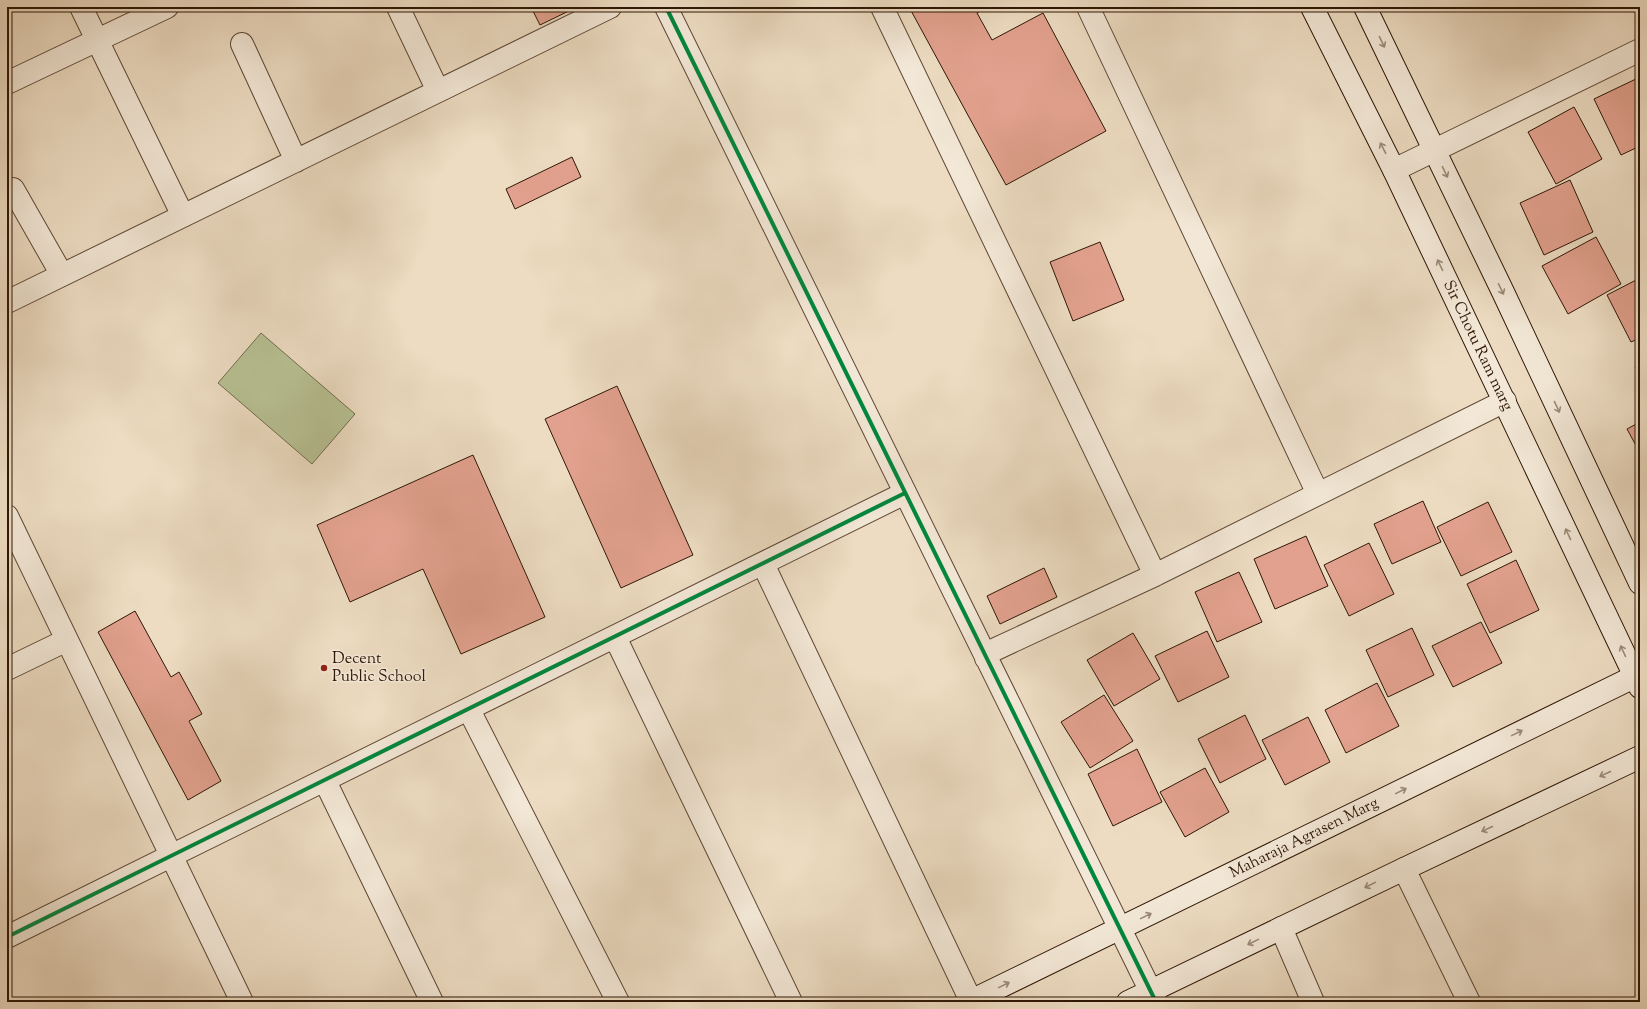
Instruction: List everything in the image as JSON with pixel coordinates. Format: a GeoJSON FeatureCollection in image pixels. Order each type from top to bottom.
{"type":"FeatureCollection","features":[{"type":"Feature","properties":{"kind":"street"},"geometry":{"type":"LineString","coordinates":[[81,7],[183,216]]}},
{"type":"Feature","properties":{"kind":"street"},"geometry":{"type":"LineString","coordinates":[[7,83],[167,7]]}},
{"type":"Feature","properties":{"kind":"street"},"geometry":{"type":"LineString","coordinates":[[398,7],[438,91]]}},
{"type":"Feature","properties":{"kind":"street"},"geometry":{"type":"LineString","coordinates":[[7,302],[610,7]]}},
{"type":"Feature","properties":{"kind":"street"},"geometry":{"type":"LineString","coordinates":[[666,7],[1153,997]]}},
{"type":"Feature","properties":{"kind":"street"},"geometry":{"type":"LineString","coordinates":[[882,7],[1155,575]]}},
{"type":"Feature","properties":{"kind":"street"},"geometry":{"type":"LineString","coordinates":[[1088,7],[1318,494]]}},
{"type":"Feature","properties":{"kind":"street","name":"Sir Chotu Ram marg"},"geometry":{"type":"LineString","coordinates":[[1312,7],[1394,170],[1638,679]]}},
{"type":"Feature","properties":{"kind":"street"},"geometry":{"type":"LineString","coordinates":[[1365,7],[1640,583]]}},
{"type":"Feature","properties":{"kind":"street"},"geometry":{"type":"LineString","coordinates":[[242,44],[296,161]]}},
{"type":"Feature","properties":{"kind":"street"},"geometry":{"type":"LineString","coordinates":[[1394,170],[1640,50]]}},
{"type":"Feature","properties":{"kind":"street"},"geometry":{"type":"LineString","coordinates":[[13,189],[62,275]]}},
{"type":"Feature","properties":{"kind":"street"},"geometry":{"type":"LineString","coordinates":[[986,658],[985,654],[1155,575],[1505,401]]}},
{"type":"Feature","properties":{"kind":"street"},"geometry":{"type":"LineString","coordinates":[[7,937],[172,857],[905,493]]}},
{"type":"Feature","properties":{"kind":"street"},"geometry":{"type":"LineString","coordinates":[[7,516],[242,1002]]}},
{"type":"Feature","properties":{"kind":"street"},"geometry":{"type":"LineString","coordinates":[[763,564],[970,1002]]}},
{"type":"Feature","properties":{"kind":"street"},"geometry":{"type":"LineString","coordinates":[[615,637],[791,1002]]}},
{"type":"Feature","properties":{"kind":"street"},"geometry":{"type":"LineString","coordinates":[[7,669],[67,640]]}},
{"type":"Feature","properties":{"kind":"street","name":"Maharaja Agrasen Marg"},"geometry":{"type":"LineString","coordinates":[[970,1002],[1119,928],[1638,679]]}},
{"type":"Feature","properties":{"kind":"street"},"geometry":{"type":"LineString","coordinates":[[469,710],[618,1002]]}},
{"type":"Feature","properties":{"kind":"street"},"geometry":{"type":"LineString","coordinates":[[1128,1002],[1153,997],[1281,928],[1640,757]]}},
{"type":"Feature","properties":{"kind":"street"},"geometry":{"type":"LineString","coordinates":[[325,781],[432,1002]]}},
{"type":"Feature","properties":{"kind":"street"},"geometry":{"type":"LineString","coordinates":[[1404,869],[1469,1002]]}},
{"type":"Feature","properties":{"kind":"street"},"geometry":{"type":"LineString","coordinates":[[1281,928],[1313,1002]]}},
{"type":"Feature","properties":{"kind":"green space"},"geometry":{"type":"Polygon","coordinates":[[[261,333],[355,414],[312,464],[218,383],[261,333]]]}},
{"type":"Feature","properties":{"kind":"building"},"geometry":{"type":"Polygon","coordinates":[[[531,7],[577,7],[540,25],[531,7]]]}},
{"type":"Feature","properties":{"kind":"building"},"geometry":{"type":"Polygon","coordinates":[[[909,7],[987,7],[977,13],[992,40],[1043,13],[1106,131],[1006,185],[909,7]]]}},
{"type":"Feature","properties":{"kind":"building"},"geometry":{"type":"Polygon","coordinates":[[[1638,78],[1640,82],[1640,146],[1621,155],[1594,99],[1638,78]]]}},
{"type":"Feature","properties":{"kind":"building"},"geometry":{"type":"Polygon","coordinates":[[[1574,107],[1602,159],[1556,184],[1528,132],[1574,107]]]}},
{"type":"Feature","properties":{"kind":"building"},"geometry":{"type":"Polygon","coordinates":[[[572,157],[581,177],[515,209],[506,189],[572,157]]]}},
{"type":"Feature","properties":{"kind":"building"},"geometry":{"type":"Polygon","coordinates":[[[1570,180],[1593,232],[1544,255],[1520,203],[1570,180]]]}},
{"type":"Feature","properties":{"kind":"building"},"geometry":{"type":"Polygon","coordinates":[[[1596,237],[1621,284],[1568,314],[1542,266],[1596,237]]]}},
{"type":"Feature","properties":{"kind":"building"},"geometry":{"type":"Polygon","coordinates":[[[1100,242],[1124,300],[1073,321],[1050,262],[1100,242]]]}},
{"type":"Feature","properties":{"kind":"building"},"geometry":{"type":"Polygon","coordinates":[[[1640,278],[1640,338],[1631,342],[1607,295],[1640,278]]]}},
{"type":"Feature","properties":{"kind":"building"},"geometry":{"type":"Polygon","coordinates":[[[1640,364],[1640,376],[1635,367],[1640,364]]]}},
{"type":"Feature","properties":{"kind":"building"},"geometry":{"type":"Polygon","coordinates":[[[617,386],[693,555],[621,588],[545,419],[617,386]]]}},
{"type":"Feature","properties":{"kind":"building"},"geometry":{"type":"Polygon","coordinates":[[[1640,422],[1640,453],[1627,429],[1640,422]]]}},
{"type":"Feature","properties":{"kind":"building"},"geometry":{"type":"Polygon","coordinates":[[[473,455],[545,617],[461,654],[423,569],[350,602],[317,525],[473,455]]]}},
{"type":"Feature","properties":{"kind":"building"},"geometry":{"type":"Polygon","coordinates":[[[1423,501],[1441,542],[1392,564],[1374,524],[1423,501]]]}},
{"type":"Feature","properties":{"kind":"building"},"geometry":{"type":"Polygon","coordinates":[[[1488,502],[1512,552],[1461,576],[1437,527],[1488,502]]]}},
{"type":"Feature","properties":{"kind":"building"},"geometry":{"type":"Polygon","coordinates":[[[1306,536],[1328,586],[1275,609],[1254,559],[1306,536]]]}},
{"type":"Feature","properties":{"kind":"building"},"geometry":{"type":"Polygon","coordinates":[[[1369,543],[1394,594],[1349,616],[1324,565],[1369,543]]]}},
{"type":"Feature","properties":{"kind":"building"},"geometry":{"type":"Polygon","coordinates":[[[1516,560],[1539,610],[1490,633],[1467,584],[1516,560]]]}},
{"type":"Feature","properties":{"kind":"building"},"geometry":{"type":"Polygon","coordinates":[[[1044,568],[1057,597],[1000,624],[987,596],[1044,568]]]}},
{"type":"Feature","properties":{"kind":"building"},"geometry":{"type":"Polygon","coordinates":[[[1239,572],[1262,622],[1217,642],[1195,592],[1239,572]]]}},
{"type":"Feature","properties":{"kind":"building"},"geometry":{"type":"Polygon","coordinates":[[[135,611],[171,677],[179,672],[202,714],[189,721],[221,781],[188,800],[98,632],[135,611]]]}},
{"type":"Feature","properties":{"kind":"building"},"geometry":{"type":"Polygon","coordinates":[[[1481,622],[1502,663],[1453,687],[1432,646],[1481,622]]]}},
{"type":"Feature","properties":{"kind":"building"},"geometry":{"type":"Polygon","coordinates":[[[1412,628],[1434,675],[1388,697],[1366,650],[1412,628]]]}},
{"type":"Feature","properties":{"kind":"building"},"geometry":{"type":"Polygon","coordinates":[[[1207,631],[1229,677],[1178,702],[1155,656],[1207,631]]]}},
{"type":"Feature","properties":{"kind":"building"},"geometry":{"type":"Polygon","coordinates":[[[1133,633],[1160,679],[1114,706],[1087,660],[1133,633]]]}},
{"type":"Feature","properties":{"kind":"building"},"geometry":{"type":"Polygon","coordinates":[[[1377,683],[1399,726],[1346,753],[1325,710],[1377,683]]]}},
{"type":"Feature","properties":{"kind":"building"},"geometry":{"type":"Polygon","coordinates":[[[1104,695],[1133,741],[1090,768],[1061,722],[1104,695]]]}},
{"type":"Feature","properties":{"kind":"building"},"geometry":{"type":"Polygon","coordinates":[[[1245,715],[1266,759],[1220,783],[1198,739],[1245,715]]]}},
{"type":"Feature","properties":{"kind":"building"},"geometry":{"type":"Polygon","coordinates":[[[1308,717],[1330,762],[1285,785],[1262,740],[1308,717]]]}},
{"type":"Feature","properties":{"kind":"building"},"geometry":{"type":"Polygon","coordinates":[[[1137,749],[1162,802],[1113,826],[1088,774],[1137,749]]]}},
{"type":"Feature","properties":{"kind":"building"},"geometry":{"type":"Polygon","coordinates":[[[1205,768],[1229,812],[1185,837],[1160,792],[1205,768]]]}},
{"type":"Feature","properties":{"kind":"cycle path"},"geometry":{"type":"LineString","coordinates":[[666,7],[1156,1002]]}},
{"type":"Feature","properties":{"kind":"cycle path"},"geometry":{"type":"LineString","coordinates":[[7,937],[905,493]]}},
{"type":"Feature","properties":{"kind":"place","name":"Decent Public School"},"geometry":{"type":"Point","coordinates":[324,668]}}]}
